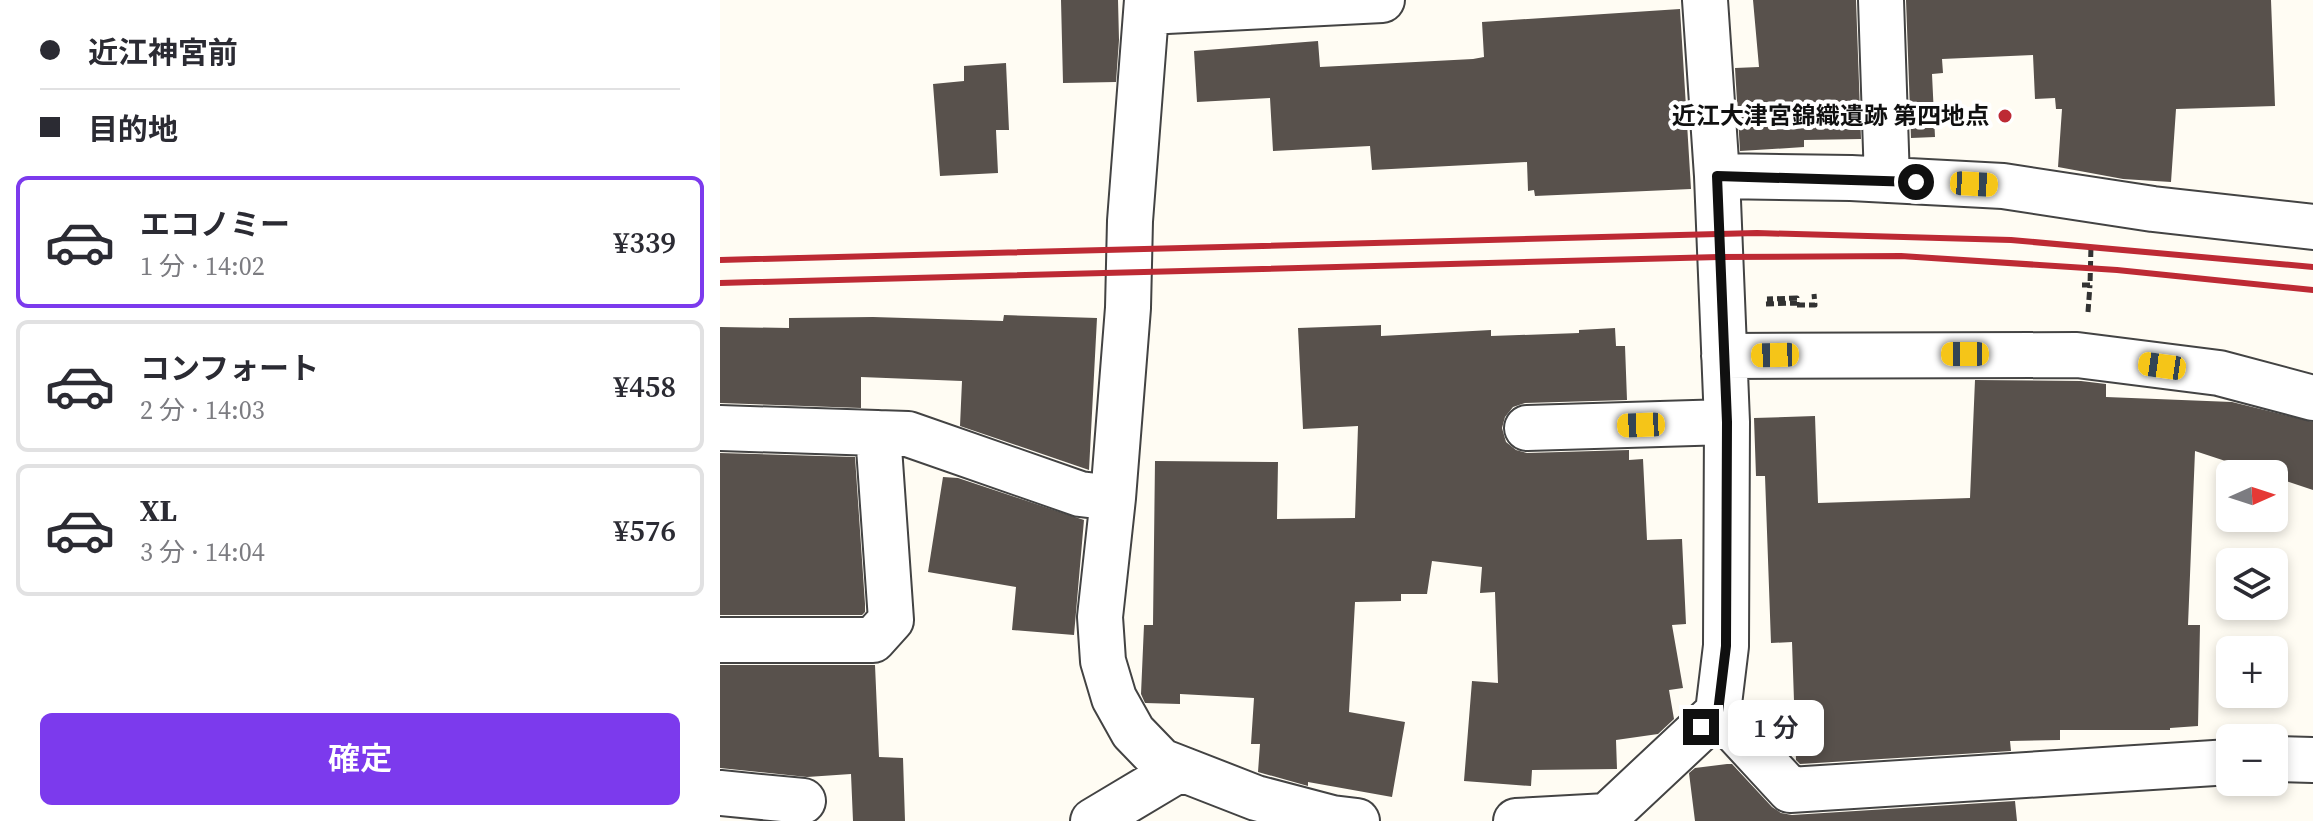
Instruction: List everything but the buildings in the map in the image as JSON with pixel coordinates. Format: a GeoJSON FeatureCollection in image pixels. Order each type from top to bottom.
{"type":"FeatureCollection","features":[{"type":"Feature","properties":{"kind":"street"},"geometry":{"type":"LineString","coordinates":[[1357,821],[1332,818],[1256,798],[1161,761],[1133,732],[1114,698],[1103,661],[1100,617],[1128,308],[1130,221],[1147,6],[1382,0]]}},
{"type":"Feature","properties":{"kind":"street"},"geometry":{"type":"LineString","coordinates":[[1516,821],[1607,816],[1718,712],[1726,646],[1727,422],[1717,176],[1705,0]]}},
{"type":"Feature","properties":{"kind":"street"},"geometry":{"type":"LineString","coordinates":[[1881,0],[1887,180]]}},
{"type":"Feature","properties":{"kind":"street"},"geometry":{"type":"LineString","coordinates":[[1717,176],[2003,186],[2153,209],[2313,227]]}},
{"type":"Feature","properties":{"kind":"street"},"geometry":{"type":"LineString","coordinates":[[1724,356],[2077,355],[2219,373],[2313,398]]}},
{"type":"Feature","properties":{"kind":"street"},"geometry":{"type":"LineString","coordinates":[[1527,428],[1727,422]]}},
{"type":"Feature","properties":{"kind":"street"},"geometry":{"type":"LineString","coordinates":[[720,428],[908,434],[1080,494],[1113,498]]}},
{"type":"Feature","properties":{"kind":"street"},"geometry":{"type":"LineString","coordinates":[[720,640],[873,640],[891,620],[878,433]]}},
{"type":"Feature","properties":{"kind":"street"},"geometry":{"type":"LineString","coordinates":[[1718,712],[1790,790],[2216,763]]}},
{"type":"Feature","properties":{"kind":"street"},"geometry":{"type":"LineString","coordinates":[[2288,759],[2313,760]]}},
{"type":"Feature","properties":{"kind":"street"},"geometry":{"type":"LineString","coordinates":[[1093,821],[1180,769]]}},
{"type":"Feature","properties":{"kind":"street"},"geometry":{"type":"LineString","coordinates":[[720,793],[803,801]]}},
{"type":"Feature","properties":{"kind":"path"},"geometry":{"type":"LineString","coordinates":[[2082,285],[2090,285],[2091,233]]}},
{"type":"Feature","properties":{"kind":"path"},"geometry":{"type":"LineString","coordinates":[[1797,305],[1815,305],[1814,294]]}},
{"type":"Feature","properties":{"kind":"railway"},"geometry":{"type":"LineString","coordinates":[[720,260],[1757,233],[2011,240],[2313,267]]}},
{"type":"Feature","properties":{"kind":"railway"},"geometry":{"type":"LineString","coordinates":[[720,283],[1719,257],[1901,256],[2117,270],[2313,290]]}},
{"type":"Feature","properties":{"kind":"place","name":"近江大津宮錦織遺跡 第四地点"},"geometry":{"type":"Point","coordinates":[2005,116]}},
{"type":"Feature","properties":{"kind":"route"},"geometry":{"type":"LineString","coordinates":[[1701,727],[1718,712],[1726,646],[1727,422],[1717,176],[1916,182]]}}]}
